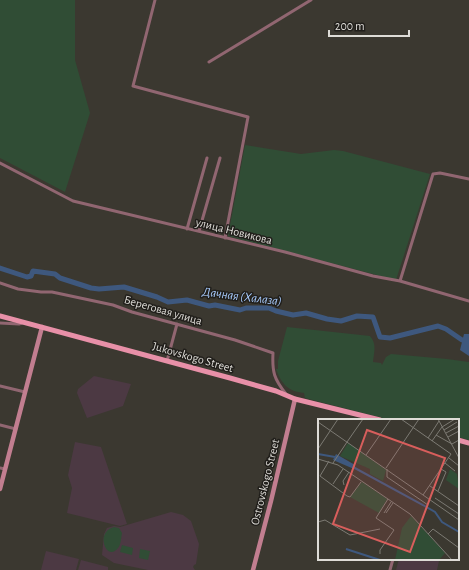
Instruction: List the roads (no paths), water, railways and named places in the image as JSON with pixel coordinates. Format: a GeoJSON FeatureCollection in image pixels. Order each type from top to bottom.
{"type":"FeatureCollection","features":[{"type":"Feature","properties":{"kind":"main road","name":"Jukovskogo Street"},"geometry":{"type":"LineString","coordinates":[[0,316],[276,391],[296,399],[376,419]]}},
{"type":"Feature","properties":{"kind":"main road"},"geometry":{"type":"LineString","coordinates":[[0,488],[2,468],[16,429],[42,327]]}},
{"type":"Feature","properties":{"kind":"main road","name":"Ostrovskogo Street"},"geometry":{"type":"LineString","coordinates":[[253,570],[296,399]]}},
{"type":"Feature","properties":{"kind":"main road"},"geometry":{"type":"LineString","coordinates":[[459,440],[469,443]]}},
{"type":"Feature","properties":{"kind":"street"},"geometry":{"type":"LineString","coordinates":[[154,0],[133,86],[248,116],[225,238]]}},
{"type":"Feature","properties":{"kind":"street"},"geometry":{"type":"LineString","coordinates":[[208,62],[311,0]]}},
{"type":"Feature","properties":{"kind":"street"},"geometry":{"type":"LineString","coordinates":[[187,228],[207,158]]}},
{"type":"Feature","properties":{"kind":"street"},"geometry":{"type":"LineString","coordinates":[[199,232],[220,158]]}},
{"type":"Feature","properties":{"kind":"street","name":"улица Новикова"},"geometry":{"type":"LineString","coordinates":[[0,163],[73,201],[187,228],[373,276],[400,281],[469,301]]}},
{"type":"Feature","properties":{"kind":"street"},"geometry":{"type":"LineString","coordinates":[[400,281],[433,174],[440,173],[469,179]]}},
{"type":"Feature","properties":{"kind":"street","name":"Береговая улица"},"geometry":{"type":"LineString","coordinates":[[0,283],[18,289],[52,292],[113,305],[132,312],[235,340],[273,353],[272,367],[274,376],[287,396]]}},
{"type":"Feature","properties":{"kind":"street"},"geometry":{"type":"LineString","coordinates":[[0,323],[19,324],[23,322]]}},
{"type":"Feature","properties":{"kind":"street"},"geometry":{"type":"LineString","coordinates":[[167,361],[177,324]]}},
{"type":"Feature","properties":{"kind":"street"},"geometry":{"type":"LineString","coordinates":[[0,386],[25,392]]}},
{"type":"Feature","properties":{"kind":"street"},"geometry":{"type":"LineString","coordinates":[[0,425],[16,429]]}},
{"type":"Feature","properties":{"kind":"street"},"geometry":{"type":"LineString","coordinates":[[390,570],[393,560]]}},
{"type":"Feature","properties":{"kind":"water"},"geometry":{"type":"Polygon","coordinates":[[[464,334],[469,334],[469,356],[460,350],[464,334]]]}},
{"type":"Feature","properties":{"kind":"waterway","name":"Дачная (Халаза)"},"geometry":{"type":"LineString","coordinates":[[0,268],[27,277],[31,276],[33,271],[55,274],[60,278],[91,288],[99,289],[124,287],[168,302],[187,300],[209,306],[215,305],[240,310],[246,308],[269,308],[293,315],[306,313],[341,321],[357,316],[373,317],[380,337],[390,338],[438,326],[446,329],[462,340],[469,340]]}}]}
